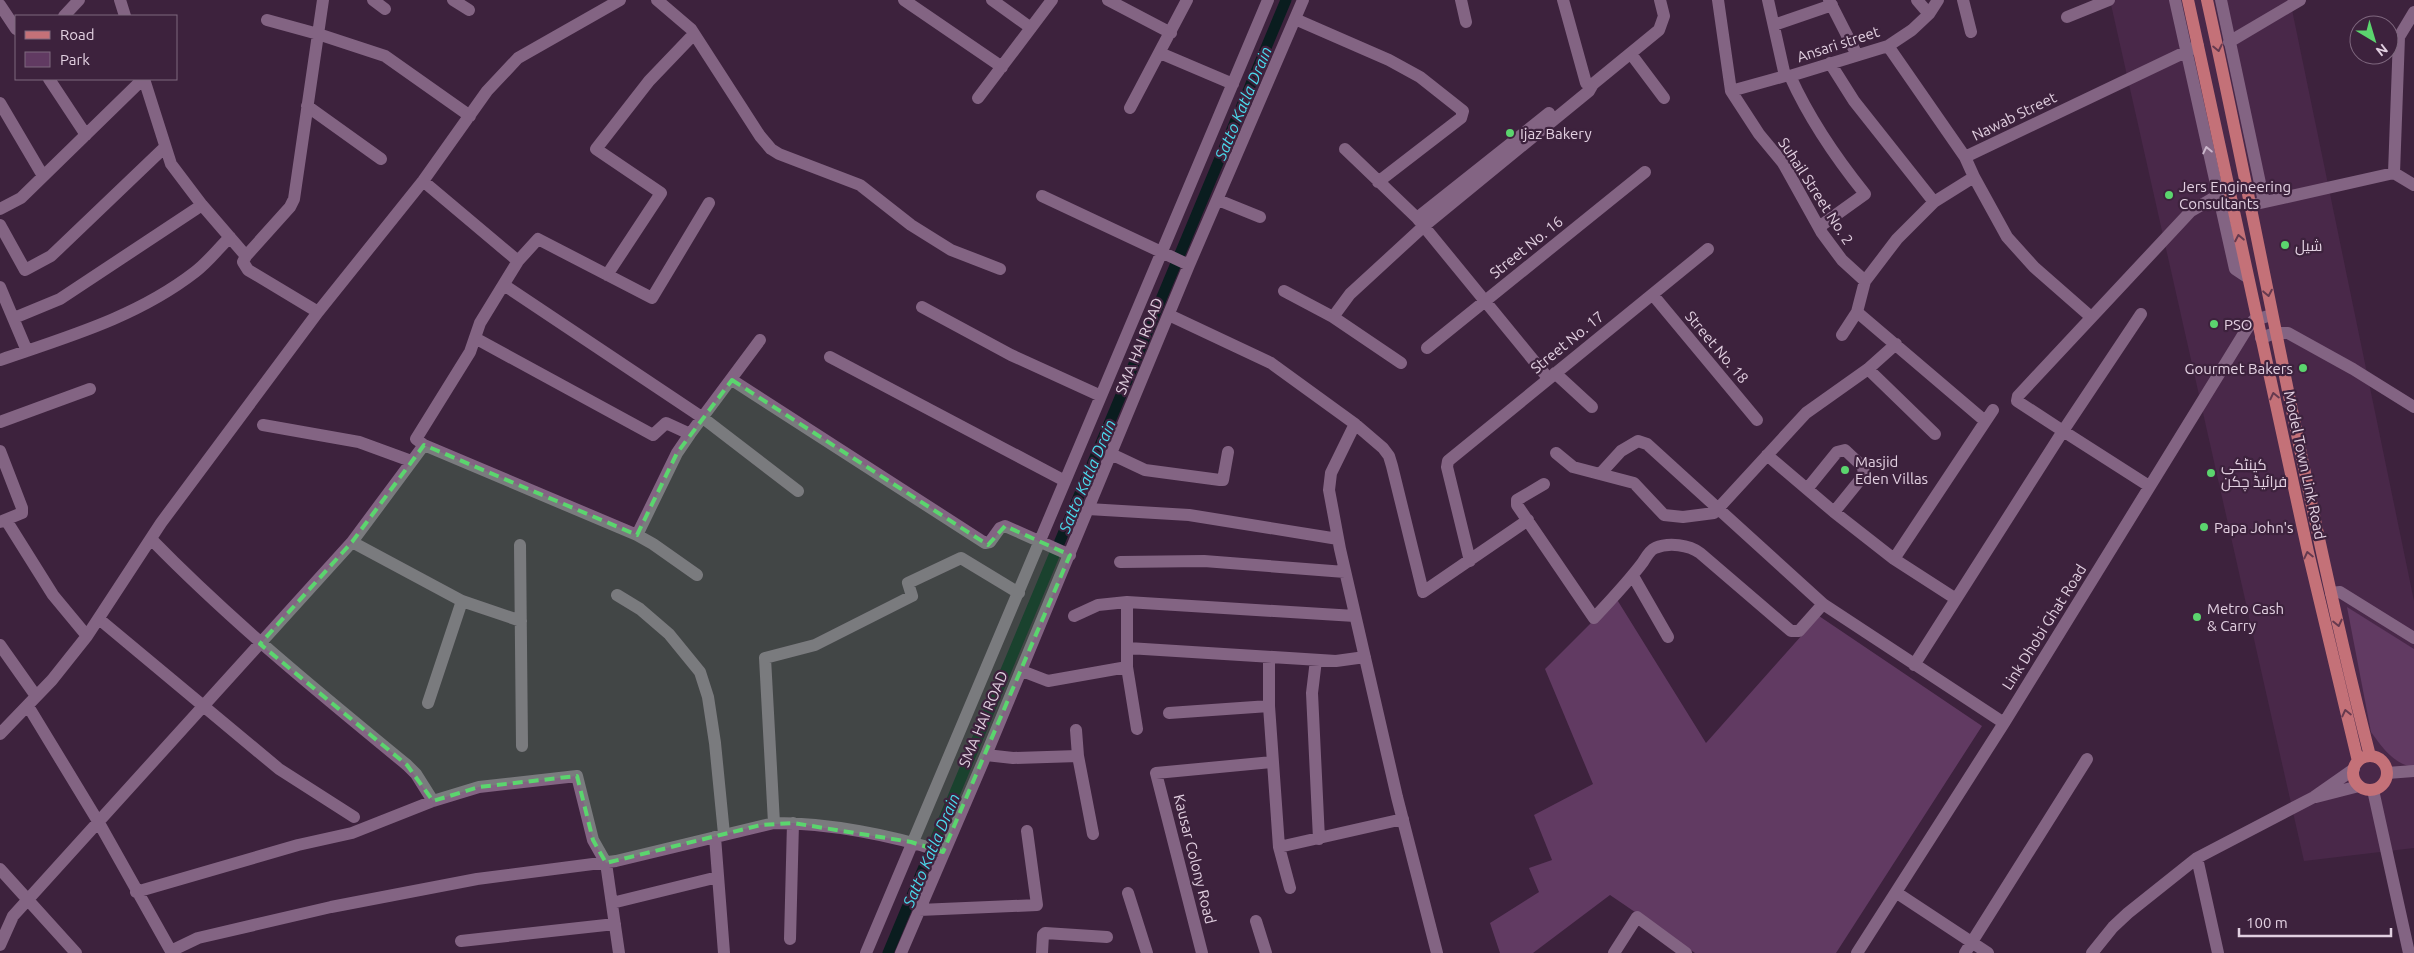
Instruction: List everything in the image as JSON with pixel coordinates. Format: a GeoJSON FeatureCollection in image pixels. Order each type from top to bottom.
{"type":"FeatureCollection","features":[{"type":"Feature","properties":{"kind":"main road","name":"Model Town Link Road"},"geometry":{"type":"LineString","coordinates":[[2188,0],[2224,194],[2257,319],[2356,765]]}},
{"type":"Feature","properties":{"kind":"main road","name":"Model Town Link Road"},"geometry":{"type":"LineString","coordinates":[[2208,0],[2258,203],[2275,333],[2331,593],[2370,756]]}},
{"type":"Feature","properties":{"kind":"main road"},"geometry":{"type":"LineString","coordinates":[[2370,756],[2382,761],[2387,773],[2385,781],[2380,787],[2373,790],[2359,786],[2354,778],[2356,765],[2370,756]]}},
{"type":"Feature","properties":{"kind":"street"},"geometry":{"type":"LineString","coordinates":[[65,15],[78,0]]}},
{"type":"Feature","properties":{"kind":"street"},"geometry":{"type":"LineString","coordinates":[[120,0],[125,15]]}},
{"type":"Feature","properties":{"kind":"street"},"geometry":{"type":"LineString","coordinates":[[318,312],[246,268],[243,262],[246,256],[290,207],[294,199],[323,0]]}},
{"type":"Feature","properties":{"kind":"street"},"geometry":{"type":"LineString","coordinates":[[373,0],[385,9]]}},
{"type":"Feature","properties":{"kind":"street"},"geometry":{"type":"LineString","coordinates":[[454,0],[469,10]]}},
{"type":"Feature","properties":{"kind":"street"},"geometry":{"type":"LineString","coordinates":[[0,734],[32,701],[99,619],[151,539],[318,312],[423,181],[488,91],[518,58],[620,0]]}},
{"type":"Feature","properties":{"kind":"street"},"geometry":{"type":"LineString","coordinates":[[657,0],[683,21],[694,34],[760,136],[771,149],[860,185],[930,239],[951,250],[1000,269]]}},
{"type":"Feature","properties":{"kind":"street"},"geometry":{"type":"LineString","coordinates":[[904,0],[1002,68]]}},
{"type":"Feature","properties":{"kind":"street"},"geometry":{"type":"LineString","coordinates":[[992,0],[1031,28]]}},
{"type":"Feature","properties":{"kind":"street"},"geometry":{"type":"LineString","coordinates":[[978,98],[1052,0]]}},
{"type":"Feature","properties":{"kind":"street"},"geometry":{"type":"LineString","coordinates":[[1108,0],[1171,34]]}},
{"type":"Feature","properties":{"kind":"street"},"geometry":{"type":"LineString","coordinates":[[1130,108],[1188,0]]}},
{"type":"Feature","properties":{"kind":"street"},"geometry":{"type":"LineString","coordinates":[[866,953],[915,843],[1019,593],[1043,543],[1065,481],[1164,255],[1268,0]]}},
{"type":"Feature","properties":{"kind":"street","name":"SMA HAI ROAD"},"geometry":{"type":"LineString","coordinates":[[901,953],[919,910],[938,851],[986,755],[1022,670],[1066,553],[1112,454],[1169,315],[1186,264],[1218,200],[1303,0]]}},
{"type":"Feature","properties":{"kind":"street"},"geometry":{"type":"LineString","coordinates":[[1461,0],[1466,22]]}},
{"type":"Feature","properties":{"kind":"street"},"geometry":{"type":"LineString","coordinates":[[1333,317],[1350,294],[1420,222],[1589,91],[1589,84],[1563,0]]}},
{"type":"Feature","properties":{"kind":"street"},"geometry":{"type":"LineString","coordinates":[[1589,84],[1631,54],[1659,30],[1664,16],[1660,0]]}},
{"type":"Feature","properties":{"kind":"street","name":"Suhail Street No. 2"},"geometry":{"type":"LineString","coordinates":[[1718,0],[1731,91],[1759,134],[1783,163],[1819,227],[1842,260],[1865,281]]}},
{"type":"Feature","properties":{"kind":"street"},"geometry":{"type":"LineString","coordinates":[[1768,0],[1788,76],[1803,105],[1842,165],[1865,194],[1819,227]]}},
{"type":"Feature","properties":{"kind":"street"},"geometry":{"type":"LineString","coordinates":[[1917,0],[1929,14]]}},
{"type":"Feature","properties":{"kind":"street","name":"Ansari street"},"geometry":{"type":"LineString","coordinates":[[1731,91],[1857,55],[1865,55],[1888,46],[1912,30],[1929,14],[1938,0]]}},
{"type":"Feature","properties":{"kind":"street"},"geometry":{"type":"LineString","coordinates":[[1963,0],[1971,32]]}},
{"type":"Feature","properties":{"kind":"street"},"geometry":{"type":"LineString","coordinates":[[2067,17],[2109,0]]}},
{"type":"Feature","properties":{"kind":"street"},"geometry":{"type":"LineString","coordinates":[[2149,486],[2017,401],[2018,396],[2190,211],[2224,194],[2186,52],[2175,0]]}},
{"type":"Feature","properties":{"kind":"street"},"geometry":{"type":"LineString","coordinates":[[2221,0],[2229,42],[2258,150],[2258,203],[2394,172],[2414,185]]}},
{"type":"Feature","properties":{"kind":"street"},"geometry":{"type":"LineString","coordinates":[[2229,42],[2300,0]]}},
{"type":"Feature","properties":{"kind":"street"},"geometry":{"type":"LineString","coordinates":[[1774,25],[1830,2],[1857,55]]}},
{"type":"Feature","properties":{"kind":"street"},"geometry":{"type":"LineString","coordinates":[[0,4],[15,27]]}},
{"type":"Feature","properties":{"kind":"street"},"geometry":{"type":"LineString","coordinates":[[2394,172],[2399,36],[2414,12]]}},
{"type":"Feature","properties":{"kind":"street"},"geometry":{"type":"LineString","coordinates":[[1295,19],[1389,60],[1420,77],[1463,111],[1461,118],[1378,182]]}},
{"type":"Feature","properties":{"kind":"street"},"geometry":{"type":"LineString","coordinates":[[267,20],[385,56],[470,116]]}},
{"type":"Feature","properties":{"kind":"street"},"geometry":{"type":"LineString","coordinates":[[607,275],[661,193],[596,149],[649,81],[694,34]]}},
{"type":"Feature","properties":{"kind":"street","name":"Nawab Street"},"geometry":{"type":"LineString","coordinates":[[1888,46],[1965,157],[2198,46]]}},
{"type":"Feature","properties":{"kind":"street"},"geometry":{"type":"LineString","coordinates":[[1160,54],[1233,84]]}},
{"type":"Feature","properties":{"kind":"street"},"geometry":{"type":"LineString","coordinates":[[1631,54],[1664,98]]}},
{"type":"Feature","properties":{"kind":"street"},"geometry":{"type":"LineString","coordinates":[[1830,63],[1854,101],[1934,202]]}},
{"type":"Feature","properties":{"kind":"street"},"geometry":{"type":"LineString","coordinates":[[50,80],[86,134]]}},
{"type":"Feature","properties":{"kind":"street"},"geometry":{"type":"LineString","coordinates":[[0,209],[20,198],[142,80]]}},
{"type":"Feature","properties":{"kind":"street"},"geometry":{"type":"LineString","coordinates":[[143,80],[164,148],[171,164],[202,205],[246,256]]}},
{"type":"Feature","properties":{"kind":"street"},"geometry":{"type":"LineString","coordinates":[[0,102],[43,176]]}},
{"type":"Feature","properties":{"kind":"street"},"geometry":{"type":"LineString","coordinates":[[307,106],[381,159]]}},
{"type":"Feature","properties":{"kind":"street"},"geometry":{"type":"LineString","coordinates":[[0,225],[25,270],[51,256],[164,148]]}},
{"type":"Feature","properties":{"kind":"street"},"geometry":{"type":"LineString","coordinates":[[1345,149],[1420,222],[1485,302],[1552,376],[1592,407]]}},
{"type":"Feature","properties":{"kind":"street"},"geometry":{"type":"LineString","coordinates":[[1965,157],[1974,177],[2008,237],[2034,267],[2091,317]]}},
{"type":"Feature","properties":{"kind":"street","name":"Street No. 16"},"geometry":{"type":"LineString","coordinates":[[1427,348],[1645,172]]}},
{"type":"Feature","properties":{"kind":"street"},"geometry":{"type":"LineString","coordinates":[[1842,335],[1857,312],[1865,281],[1898,239],[1934,202],[1974,177]]}},
{"type":"Feature","properties":{"kind":"street"},"geometry":{"type":"LineString","coordinates":[[423,181],[518,261]]}},
{"type":"Feature","properties":{"kind":"street"},"geometry":{"type":"LineString","coordinates":[[1042,196],[1186,264]]}},
{"type":"Feature","properties":{"kind":"street"},"geometry":{"type":"LineString","coordinates":[[1218,200],[1260,217]]}},
{"type":"Feature","properties":{"kind":"street"},"geometry":{"type":"LineString","coordinates":[[696,576],[653,544],[636,535],[424,445],[416,439],[470,352],[480,323],[518,261],[538,239],[652,298],[709,203]]}},
{"type":"Feature","properties":{"kind":"street"},"geometry":{"type":"LineString","coordinates":[[14,318],[60,299],[202,205]]}},
{"type":"Feature","properties":{"kind":"street"},"geometry":{"type":"LineString","coordinates":[[0,360],[71,338],[136,308],[195,272],[230,237]]}},
{"type":"Feature","properties":{"kind":"street","name":"Street No. 17"},"geometry":{"type":"LineString","coordinates":[[1470,561],[1447,467],[1448,461],[1708,249]]}},
{"type":"Feature","properties":{"kind":"street"},"geometry":{"type":"LineString","coordinates":[[504,285],[702,418],[798,491]]}},
{"type":"Feature","properties":{"kind":"street"},"geometry":{"type":"LineString","coordinates":[[0,287],[26,351]]}},
{"type":"Feature","properties":{"kind":"street"},"geometry":{"type":"LineString","coordinates":[[1284,291],[1333,317],[1401,363]]}},
{"type":"Feature","properties":{"kind":"street","name":"Street No. 18"},"geometry":{"type":"LineString","coordinates":[[1653,295],[1757,420]]}},
{"type":"Feature","properties":{"kind":"street"},"geometry":{"type":"LineString","coordinates":[[922,307],[1011,355],[1101,396]]}},
{"type":"Feature","properties":{"kind":"street"},"geometry":{"type":"LineString","coordinates":[[1857,312],[1985,421]]}},
{"type":"Feature","properties":{"kind":"street"},"geometry":{"type":"LineString","coordinates":[[1914,665],[2063,431],[2141,314]]}},
{"type":"Feature","properties":{"kind":"street"},"geometry":{"type":"LineString","coordinates":[[1169,315],[1265,360],[1354,424],[1389,456],[1424,592],[1528,520]]}},
{"type":"Feature","properties":{"kind":"street"},"geometry":{"type":"LineString","coordinates":[[2257,319],[2272,315]]}},
{"type":"Feature","properties":{"kind":"street","name":"Link Dhobi Ghat Road"},"geometry":{"type":"LineString","coordinates":[[1857,953],[2004,723],[2248,327],[2257,319]]}},
{"type":"Feature","properties":{"kind":"street"},"geometry":{"type":"LineString","coordinates":[[2260,338],[2275,333],[2288,333],[2353,369],[2414,407]]}},
{"type":"Feature","properties":{"kind":"street"},"geometry":{"type":"LineString","coordinates":[[475,338],[653,436],[666,423],[690,434]]}},
{"type":"Feature","properties":{"kind":"street"},"geometry":{"type":"LineString","coordinates":[[636,535],[690,434],[760,340]]}},
{"type":"Feature","properties":{"kind":"street"},"geometry":{"type":"LineString","coordinates":[[1556,453],[1573,467],[1634,483],[1664,515],[1683,517],[1714,512],[1806,413],[1868,369],[1896,344]]}},
{"type":"Feature","properties":{"kind":"street"},"geometry":{"type":"LineString","coordinates":[[830,358],[1065,481]]}},
{"type":"Feature","properties":{"kind":"street"},"geometry":{"type":"LineString","coordinates":[[1868,369],[1935,434]]}},
{"type":"Feature","properties":{"kind":"street"},"geometry":{"type":"LineString","coordinates":[[732,380],[985,543],[990,542],[1000,528],[1005,526],[1066,553]]}},
{"type":"Feature","properties":{"kind":"street"},"geometry":{"type":"LineString","coordinates":[[0,422],[90,389]]}},
{"type":"Feature","properties":{"kind":"street"},"geometry":{"type":"LineString","coordinates":[[1894,559],[1993,410]]}},
{"type":"Feature","properties":{"kind":"street"},"geometry":{"type":"LineString","coordinates":[[1354,424],[1331,473],[1329,490],[1355,616],[1437,953]]}},
{"type":"Feature","properties":{"kind":"street"},"geometry":{"type":"LineString","coordinates":[[263,425],[359,442],[411,461]]}},
{"type":"Feature","properties":{"kind":"street"},"geometry":{"type":"LineString","coordinates":[[1600,474],[1621,450],[1638,442],[1647,444],[1823,604],[2004,723]]}},
{"type":"Feature","properties":{"kind":"street"},"geometry":{"type":"LineString","coordinates":[[0,945],[13,916],[352,542],[424,445]]}},
{"type":"Feature","properties":{"kind":"street"},"geometry":{"type":"LineString","coordinates":[[1807,489],[1837,452],[1844,450],[1863,467],[1864,475],[1834,512]]}},
{"type":"Feature","properties":{"kind":"street"},"geometry":{"type":"LineString","coordinates":[[0,451],[22,508],[22,513],[18,516],[3,521],[53,595],[86,636]]}},
{"type":"Feature","properties":{"kind":"street"},"geometry":{"type":"LineString","coordinates":[[1112,454],[1145,470],[1224,480],[1228,452]]}},
{"type":"Feature","properties":{"kind":"street"},"geometry":{"type":"LineString","coordinates":[[1767,455],[1834,512],[1894,559],[1956,599]]}},
{"type":"Feature","properties":{"kind":"street"},"geometry":{"type":"LineString","coordinates":[[1544,484],[1516,502],[1594,618],[1632,576],[1654,548],[1675,545],[1695,549],[1791,631],[1799,631],[1823,604]]}},
{"type":"Feature","properties":{"kind":"street"},"geometry":{"type":"LineString","coordinates":[[1088,509],[1188,515],[1338,539]]}},
{"type":"Feature","properties":{"kind":"street"},"geometry":{"type":"LineString","coordinates":[[151,539],[204,593],[260,644],[407,764],[416,774],[433,801]]}},
{"type":"Feature","properties":{"kind":"street"},"geometry":{"type":"LineString","coordinates":[[352,542],[462,601],[521,621]]}},
{"type":"Feature","properties":{"kind":"street"},"geometry":{"type":"LineString","coordinates":[[520,545],[522,746]]}},
{"type":"Feature","properties":{"kind":"street"},"geometry":{"type":"LineString","coordinates":[[774,822],[765,658],[815,645],[894,606],[912,596],[908,583],[961,558],[1019,593]]}},
{"type":"Feature","properties":{"kind":"street"},"geometry":{"type":"LineString","coordinates":[[1120,562],[1204,561],[1345,572]]}},
{"type":"Feature","properties":{"kind":"street"},"geometry":{"type":"LineString","coordinates":[[1632,576],[1668,637]]}},
{"type":"Feature","properties":{"kind":"street"},"geometry":{"type":"LineString","coordinates":[[2331,593],[2340,592],[2414,638]]}},
{"type":"Feature","properties":{"kind":"street"},"geometry":{"type":"LineString","coordinates":[[617,595],[640,609],[669,634],[700,672],[708,697],[716,743],[720,836],[718,877],[724,953]]}},
{"type":"Feature","properties":{"kind":"street"},"geometry":{"type":"LineString","coordinates":[[428,703],[462,601]]}},
{"type":"Feature","properties":{"kind":"street"},"geometry":{"type":"LineString","coordinates":[[1074,616],[1098,606],[1126,602],[1355,616]]}},
{"type":"Feature","properties":{"kind":"street"},"geometry":{"type":"LineString","coordinates":[[1126,602],[1127,667],[1138,729]]}},
{"type":"Feature","properties":{"kind":"street"},"geometry":{"type":"LineString","coordinates":[[99,619],[279,769],[354,817]]}},
{"type":"Feature","properties":{"kind":"street"},"geometry":{"type":"LineString","coordinates":[[0,645],[136,892],[172,952],[198,938],[350,903],[477,879],[606,863],[774,822],[793,823],[915,843],[938,851]]}},
{"type":"Feature","properties":{"kind":"street"},"geometry":{"type":"LineString","coordinates":[[1128,648],[1336,661],[1365,657]]}},
{"type":"Feature","properties":{"kind":"street"},"geometry":{"type":"LineString","coordinates":[[1269,657],[1268,706],[1279,847],[1290,888]]}},
{"type":"Feature","properties":{"kind":"street"},"geometry":{"type":"LineString","coordinates":[[1316,660],[1312,693],[1319,839]]}},
{"type":"Feature","properties":{"kind":"street"},"geometry":{"type":"LineString","coordinates":[[1022,670],[1048,681],[1127,667]]}},
{"type":"Feature","properties":{"kind":"street"},"geometry":{"type":"LineString","coordinates":[[1169,713],[1268,706]]}},
{"type":"Feature","properties":{"kind":"street"},"geometry":{"type":"LineString","coordinates":[[1076,730],[1078,756],[1094,834]]}},
{"type":"Feature","properties":{"kind":"street"},"geometry":{"type":"LineString","coordinates":[[986,755],[1013,758],[1078,756]]}},
{"type":"Feature","properties":{"kind":"street"},"geometry":{"type":"LineString","coordinates":[[1969,948],[2087,759]]}},
{"type":"Feature","properties":{"kind":"street","name":"Kausar Colony Road"},"geometry":{"type":"LineString","coordinates":[[1202,953],[1156,773],[1273,762]]}},
{"type":"Feature","properties":{"kind":"street"},"geometry":{"type":"LineString","coordinates":[[2092,953],[2113,927],[2128,913],[2197,858],[2314,797],[2356,765]]}},
{"type":"Feature","properties":{"kind":"street"},"geometry":{"type":"LineString","coordinates":[[2387,773],[2414,771]]}},
{"type":"Feature","properties":{"kind":"street"},"geometry":{"type":"LineString","coordinates":[[136,892],[298,844],[352,833],[433,801],[479,787],[577,776],[593,840],[606,863],[619,953]]}},
{"type":"Feature","properties":{"kind":"street"},"geometry":{"type":"LineString","coordinates":[[2314,797],[2359,786]]}},
{"type":"Feature","properties":{"kind":"street"},"geometry":{"type":"LineString","coordinates":[[2373,790],[2409,953]]}},
{"type":"Feature","properties":{"kind":"street"},"geometry":{"type":"LineString","coordinates":[[1279,847],[1403,819]]}},
{"type":"Feature","properties":{"kind":"street"},"geometry":{"type":"LineString","coordinates":[[790,939],[793,823]]}},
{"type":"Feature","properties":{"kind":"street"},"geometry":{"type":"LineString","coordinates":[[919,910],[1037,905],[1027,830]]}},
{"type":"Feature","properties":{"kind":"street"},"geometry":{"type":"LineString","coordinates":[[2197,858],[2218,953]]}},
{"type":"Feature","properties":{"kind":"street"},"geometry":{"type":"LineString","coordinates":[[0,870],[76,953]]}},
{"type":"Feature","properties":{"kind":"street"},"geometry":{"type":"LineString","coordinates":[[612,903],[718,877]]}},
{"type":"Feature","properties":{"kind":"street"},"geometry":{"type":"LineString","coordinates":[[1128,893],[1147,953]]}},
{"type":"Feature","properties":{"kind":"street"},"geometry":{"type":"LineString","coordinates":[[1897,893],[1969,948],[1988,953]]}},
{"type":"Feature","properties":{"kind":"street"},"geometry":{"type":"LineString","coordinates":[[1614,953],[1637,917],[1681,951]]}},
{"type":"Feature","properties":{"kind":"street"},"geometry":{"type":"LineString","coordinates":[[1256,921],[1266,953]]}},
{"type":"Feature","properties":{"kind":"street"},"geometry":{"type":"LineString","coordinates":[[461,941],[615,924]]}},
{"type":"Feature","properties":{"kind":"street"},"geometry":{"type":"LineString","coordinates":[[1042,953],[1043,935],[1045,933],[1107,937]]}},
{"type":"Feature","properties":{"kind":"highlighted area"},"geometry":{"type":"Polygon","coordinates":[[[732,380],[988,545],[1005,526],[1070,555],[943,852],[911,842],[793,823],[761,825],[606,863],[593,840],[577,776],[479,787],[433,801],[407,765],[260,644],[352,542],[424,445],[637,535],[677,453],[732,380]]]}},
{"type":"Feature","properties":{"kind":"shaded area"},"geometry":{"type":"Polygon","coordinates":[[[2110,0],[2290,0],[2414,601],[2414,848],[2304,861],[2110,0]]]}},
{"type":"Feature","properties":{"kind":"green space"},"geometry":{"type":"Polygon","coordinates":[[[1616,598],[1706,743],[1819,616],[1982,726],[1836,953],[1695,953],[1610,895],[1533,953],[1500,953],[1490,923],[1539,892],[1529,868],[1552,860],[1534,815],[1593,784],[1545,669],[1616,598]]]}},
{"type":"Feature","properties":{"kind":"green space"},"geometry":{"type":"Polygon","coordinates":[[[2347,607],[2414,649],[2414,767],[2407,766],[2395,759],[2384,749],[2371,732],[2347,607]]]}},
{"type":"Feature","properties":{"kind":"waterway","name":"Satto Katla Drain"},"geometry":{"type":"LineString","coordinates":[[888,953],[1286,0]]}},
{"type":"Feature","properties":{"kind":"place","name":"Ijaz Bakery"},"geometry":{"type":"Point","coordinates":[1510,133]}},
{"type":"Feature","properties":{"kind":"place","name":"Jers Engineering Consultants"},"geometry":{"type":"Point","coordinates":[2169,195]}},
{"type":"Feature","properties":{"kind":"place","name":"شیل"},"geometry":{"type":"Point","coordinates":[2285,245]}},
{"type":"Feature","properties":{"kind":"place","name":"PSO"},"geometry":{"type":"Point","coordinates":[2214,324]}},
{"type":"Feature","properties":{"kind":"place","name":"Gourmet Bakers"},"geometry":{"type":"Point","coordinates":[2303,368]}},
{"type":"Feature","properties":{"kind":"place","name":"Masjid Eden Villas"},"geometry":{"type":"Point","coordinates":[1845,470]}},
{"type":"Feature","properties":{"kind":"place","name":"کینٹکی فرائیڈ چکن"},"geometry":{"type":"Point","coordinates":[2211,473]}},
{"type":"Feature","properties":{"kind":"place","name":"Papa John's"},"geometry":{"type":"Point","coordinates":[2204,527]}},
{"type":"Feature","properties":{"kind":"place","name":"Metro Cash & Carry"},"geometry":{"type":"Point","coordinates":[2197,617]}}]}
